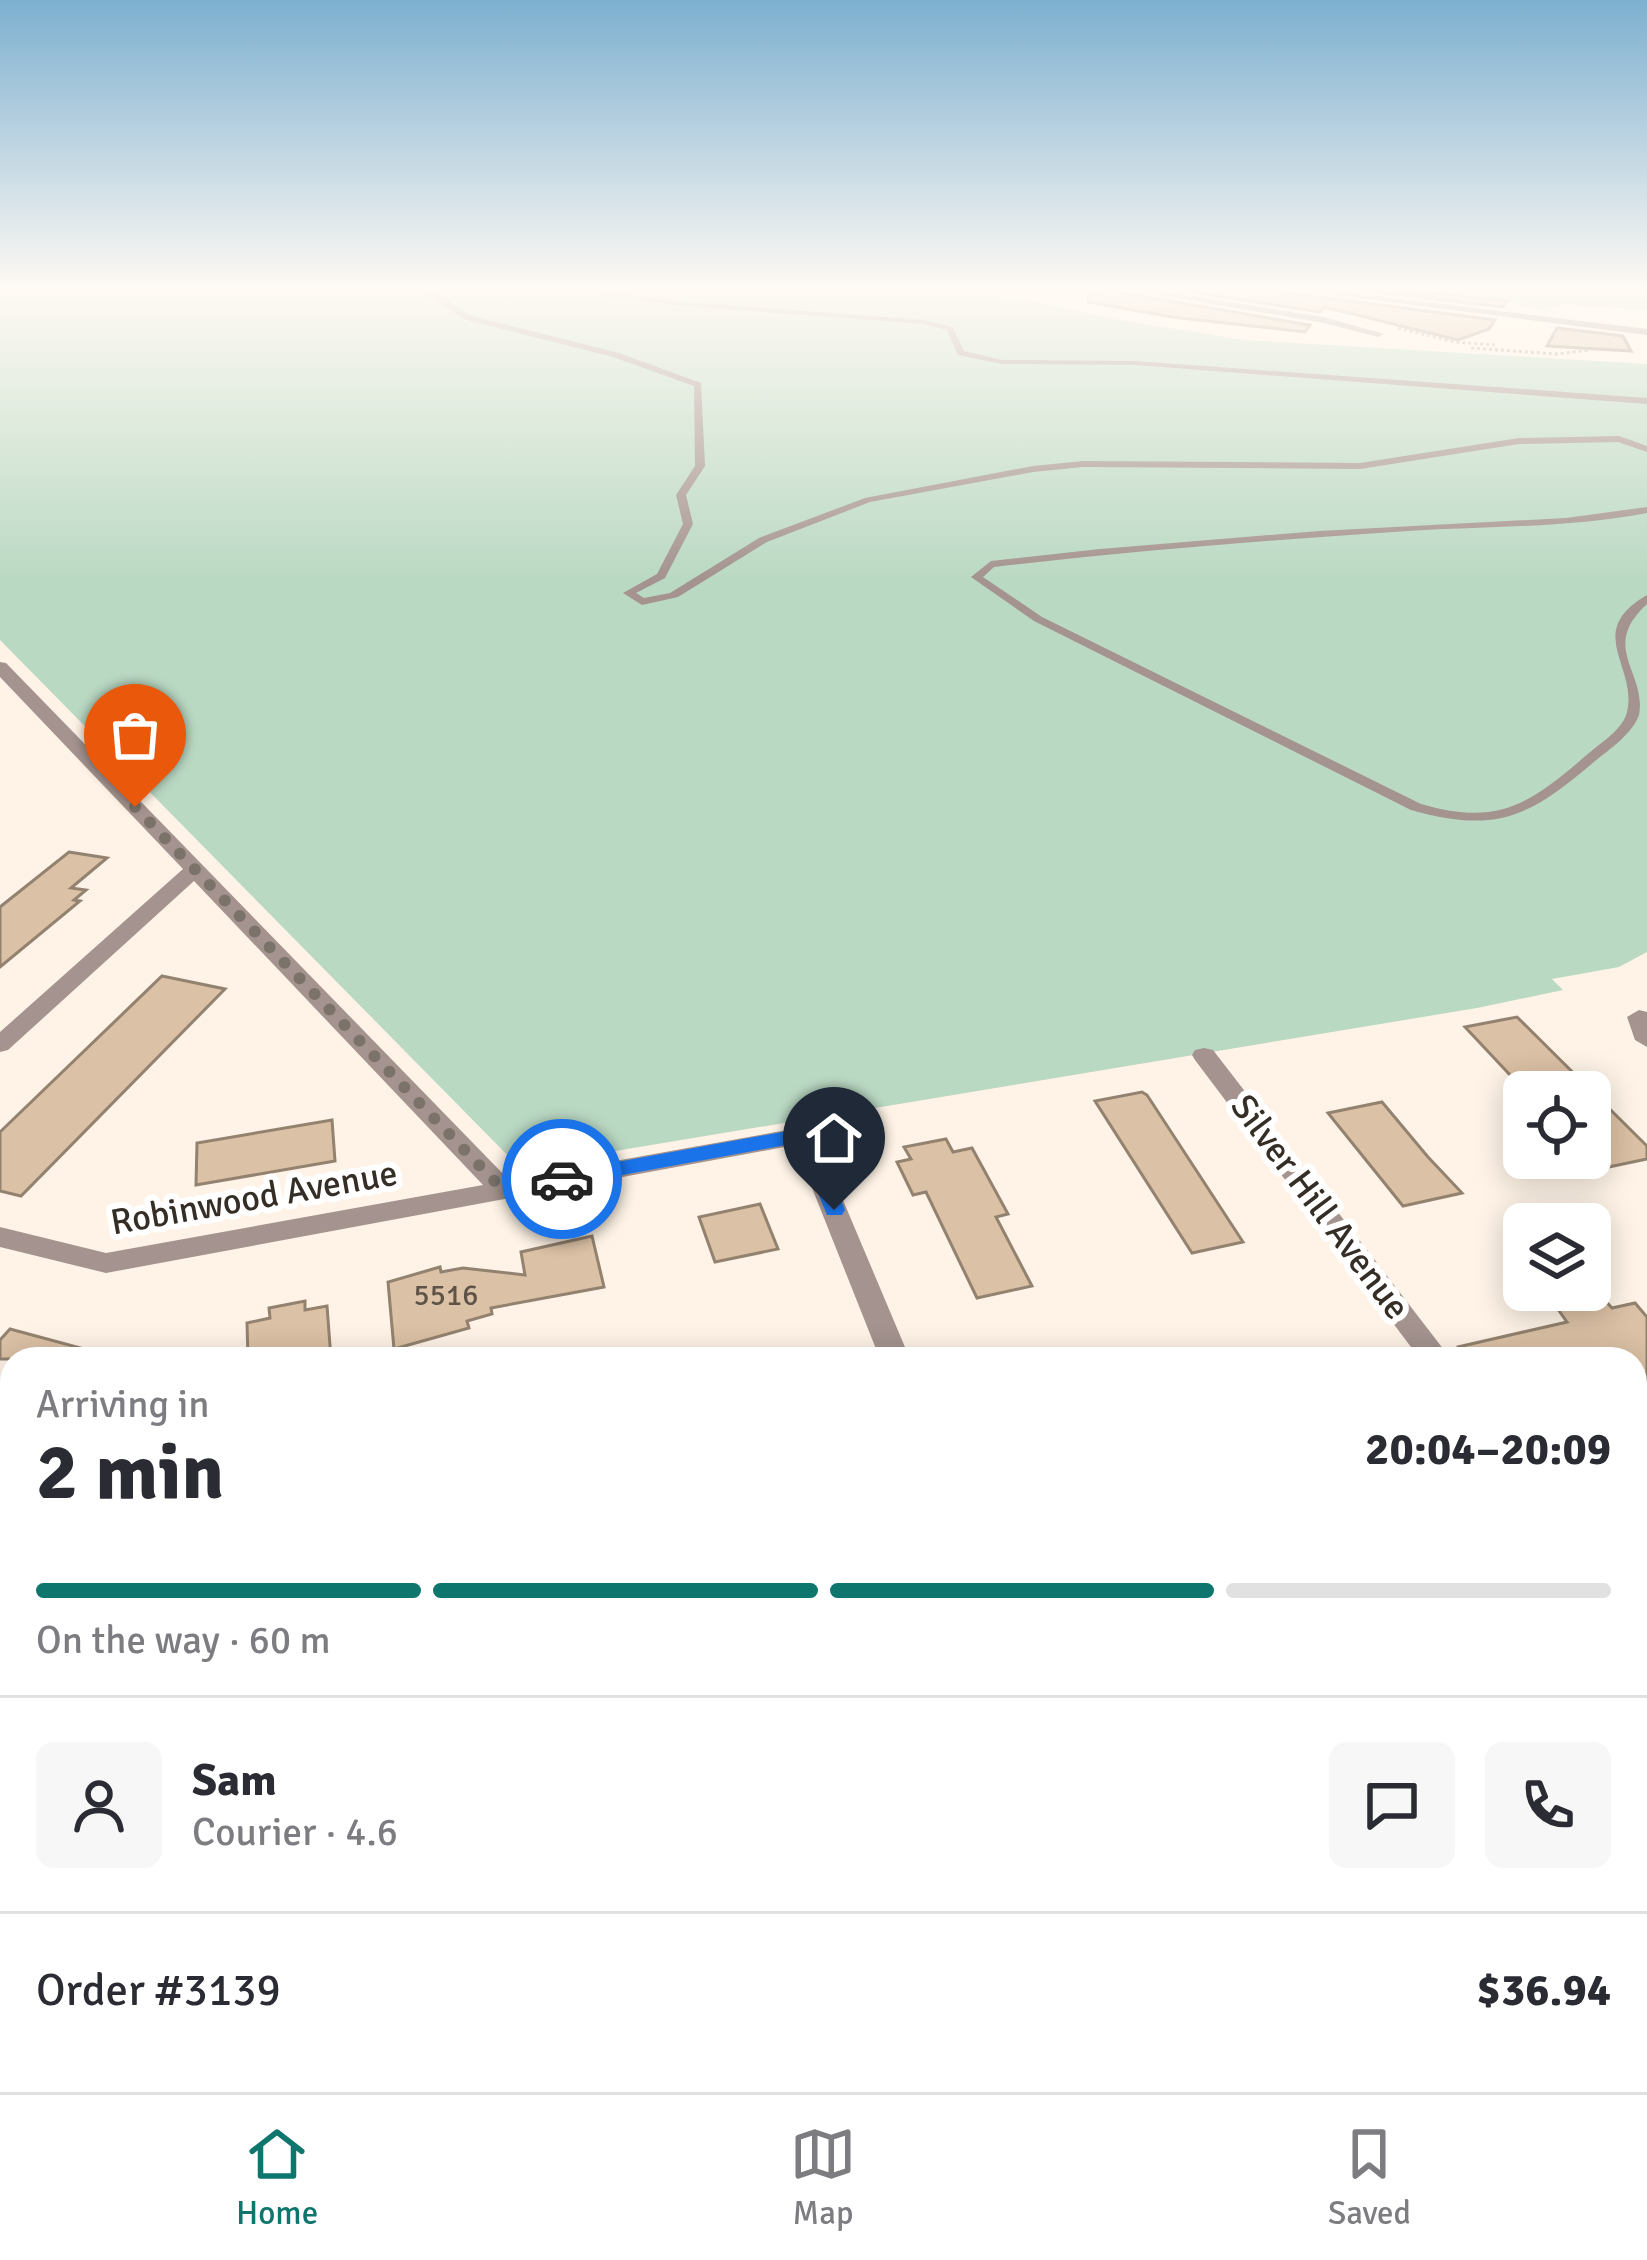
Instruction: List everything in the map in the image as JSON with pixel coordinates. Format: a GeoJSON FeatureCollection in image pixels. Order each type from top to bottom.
{"type":"FeatureCollection","features":[{"type":"Feature","properties":{"kind":"street"},"geometry":{"type":"LineString","coordinates":[[5,680],[195,869],[503,1190]]}},
{"type":"Feature","properties":{"kind":"street"},"geometry":{"type":"LineString","coordinates":[[0,1045],[195,869]]}},
{"type":"Feature","properties":{"kind":"street","name":"Silver Hill Avenue"},"geometry":{"type":"LineString","coordinates":[[1204,1055],[1427,1347]]}},
{"type":"Feature","properties":{"kind":"street","name":"Robinwood Avenue"},"geometry":{"type":"LineString","coordinates":[[0,1237],[106,1263],[804,1135],[890,1347]]}},
{"type":"Feature","properties":{"kind":"lane"},"geometry":{"type":"LineString","coordinates":[[694,385],[700,466],[681,495],[688,524],[662,576],[631,589],[632,597],[642,602],[674,595],[763,540],[868,500],[1033,469],[1083,464],[1360,466],[1519,441],[1619,439],[1647,449]]}},
{"type":"Feature","properties":{"kind":"lane"},"geometry":{"type":"LineString","coordinates":[[1430,385],[1647,401]]}},
{"type":"Feature","properties":{"kind":"lane"},"geometry":{"type":"LineString","coordinates":[[1647,510],[1591,521],[1142,546],[991,564],[976,577],[1038,619],[1416,807],[1480,820],[1524,810],[1544,799],[1626,724],[1634,702],[1623,661],[1624,626],[1627,614],[1647,598]]}},
{"type":"Feature","properties":{"kind":"green space"},"geometry":{"type":"Polygon","coordinates":[[[0,385],[1647,385],[1647,952],[1619,967],[1552,979],[1563,990],[1477,1008],[519,1167],[0,640],[0,385]]]}},
{"type":"Feature","properties":{"kind":"building"},"geometry":{"type":"Polygon","coordinates":[[[69,852],[107,858],[71,888],[86,890],[74,900],[80,901],[0,967],[0,907],[69,852]]]}},
{"type":"Feature","properties":{"kind":"building"},"geometry":{"type":"Polygon","coordinates":[[[162,976],[225,989],[21,1196],[0,1191],[0,1132],[162,976]]]}},
{"type":"Feature","properties":{"kind":"building"},"geometry":{"type":"Polygon","coordinates":[[[1517,1017],[1571,1071],[1506,1071],[1465,1027],[1517,1017]]]}},
{"type":"Feature","properties":{"kind":"building"},"geometry":{"type":"Polygon","coordinates":[[[1142,1092],[1243,1242],[1192,1253],[1095,1101],[1142,1092]]]}},
{"type":"Feature","properties":{"kind":"building"},"geometry":{"type":"Polygon","coordinates":[[[1382,1102],[1462,1193],[1403,1206],[1328,1113],[1382,1102]]]}},
{"type":"Feature","properties":{"kind":"building"},"geometry":{"type":"Polygon","coordinates":[[[1611,1110],[1647,1146],[1647,1159],[1611,1166],[1611,1110]]]}},
{"type":"Feature","properties":{"kind":"building"},"geometry":{"type":"Polygon","coordinates":[[[332,1120],[335,1161],[196,1185],[197,1143],[332,1120]]]}},
{"type":"Feature","properties":{"kind":"building"},"geometry":{"type":"Polygon","coordinates":[[[946,1139],[953,1152],[972,1148],[1008,1214],[996,1217],[1032,1286],[977,1298],[926,1192],[913,1195],[897,1162],[911,1159],[904,1147],[946,1139]]]}},
{"type":"Feature","properties":{"kind":"building"},"geometry":{"type":"Polygon","coordinates":[[[760,1204],[778,1249],[715,1262],[699,1217],[760,1204]]]}},
{"type":"Feature","properties":{"kind":"building"},"geometry":{"type":"Polygon","coordinates":[[[592,1236],[604,1287],[491,1308],[492,1314],[467,1321],[469,1328],[394,1347],[388,1282],[440,1267],[441,1272],[463,1268],[525,1275],[521,1252],[592,1236]]]}},
{"type":"Feature","properties":{"kind":"building"},"geometry":{"type":"Polygon","coordinates":[[[305,1301],[305,1310],[327,1306],[330,1347],[248,1347],[247,1323],[270,1318],[269,1308],[305,1301]]]}},
{"type":"Feature","properties":{"kind":"building"},"geometry":{"type":"Polygon","coordinates":[[[1635,1303],[1647,1317],[1647,1347],[1458,1347],[1567,1322],[1559,1311],[1611,1311],[1611,1307],[1635,1303]]]}},
{"type":"Feature","properties":{"kind":"building"},"geometry":{"type":"Polygon","coordinates":[[[10,1329],[77,1347],[0,1347],[10,1329]]]}},
{"type":"Feature","properties":{"kind":"way so far"},"geometry":{"type":"LineString","coordinates":[[135,807],[503,1190],[562,1179]]}},
{"type":"Feature","properties":{"kind":"route"},"geometry":{"type":"LineString","coordinates":[[562,1179],[804,1135],[834,1210]]}}]}
